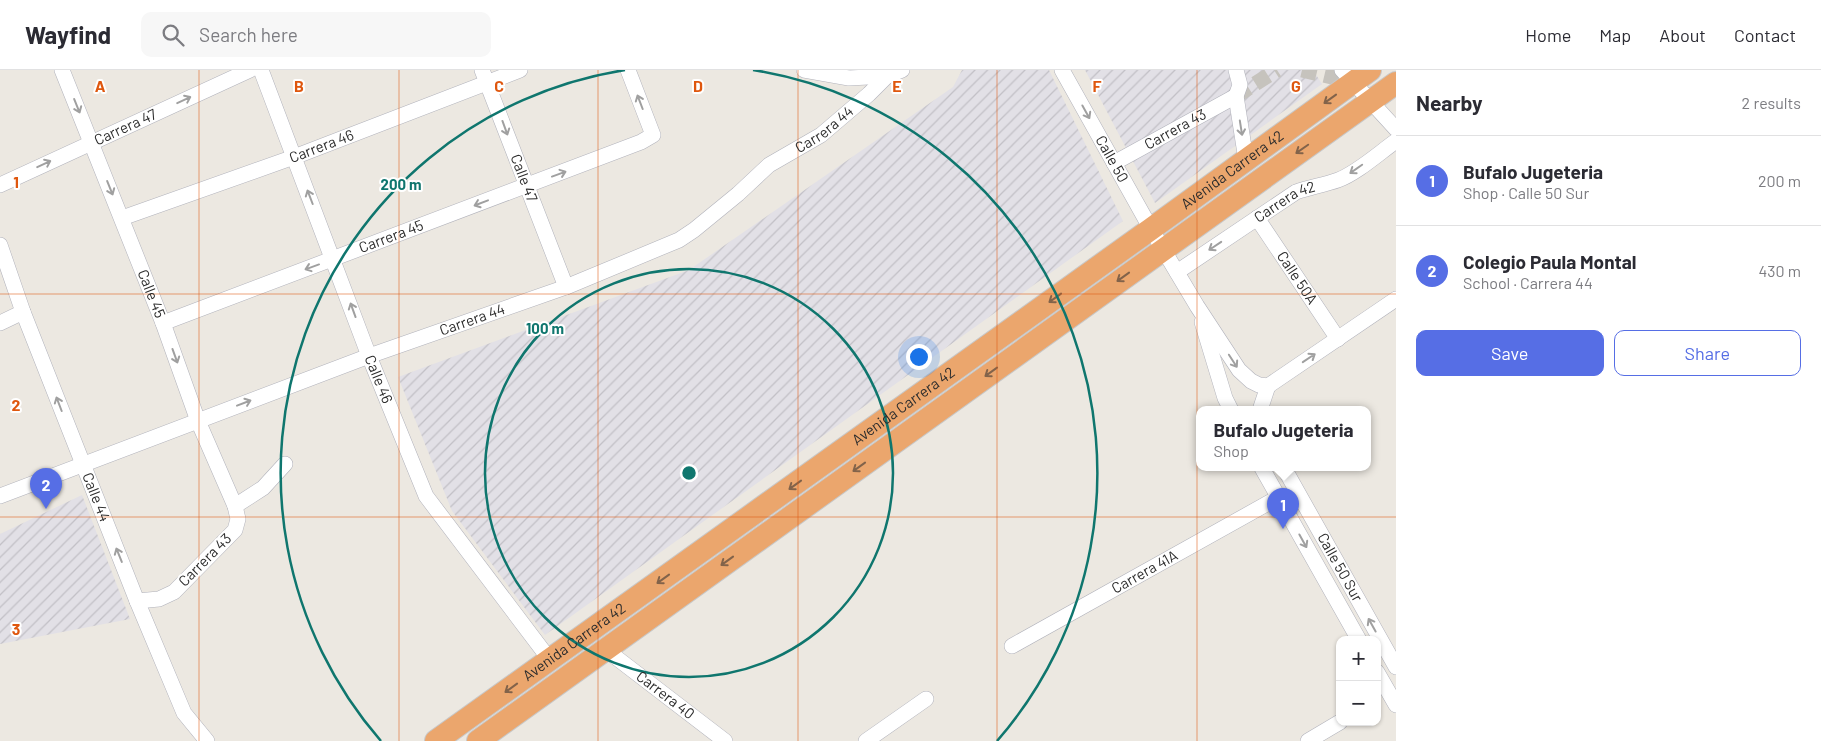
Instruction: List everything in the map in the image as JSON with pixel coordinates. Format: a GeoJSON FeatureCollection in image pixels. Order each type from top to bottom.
{"type":"FeatureCollection","features":[{"type":"Feature","properties":{"kind":"highway","name":"Avenida Carrera 42"},"geometry":{"type":"LineString","coordinates":[[437,741],[1246,160],[1355,74]]}},
{"type":"Feature","properties":{"kind":"highway","name":"Avenida Carrera 42"},"geometry":{"type":"LineString","coordinates":[[478,741],[1396,82]]}},
{"type":"Feature","properties":{"kind":"highway"},"geometry":{"type":"LineString","coordinates":[[437,741],[524,708]]}},
{"type":"Feature","properties":{"kind":"street","name":"Calle 45"},"geometry":{"type":"LineString","coordinates":[[62,70],[163,323],[198,421],[237,513]]}},
{"type":"Feature","properties":{"kind":"street","name":"Carrera 47"},"geometry":{"type":"LineString","coordinates":[[0,185],[250,70]]}},
{"type":"Feature","properties":{"kind":"street","name":"Calle 46"},"geometry":{"type":"LineString","coordinates":[[261,70],[334,259],[369,356],[426,496],[550,660]]}},
{"type":"Feature","properties":{"kind":"street","name":"Carrera 46"},"geometry":{"type":"LineString","coordinates":[[122,218],[294,157],[484,76],[520,70]]}},
{"type":"Feature","properties":{"kind":"street","name":"Carrera 45"},"geometry":{"type":"LineString","coordinates":[[163,323],[641,142],[653,135],[628,70]]}},
{"type":"Feature","properties":{"kind":"street"},"geometry":{"type":"LineString","coordinates":[[804,70],[849,78],[860,74],[887,76]]}},
{"type":"Feature","properties":{"kind":"street","name":"Carrera 44"},"geometry":{"type":"LineString","coordinates":[[0,496],[369,356],[566,287],[679,240],[738,194],[769,165],[821,134],[869,94],[887,76],[902,70]]}},
{"type":"Feature","properties":{"kind":"street","name":"Calle 50"},"geometry":{"type":"LineString","coordinates":[[1062,70],[1163,248]]}},
{"type":"Feature","properties":{"kind":"street"},"geometry":{"type":"LineString","coordinates":[[1236,70],[1246,160]]}},
{"type":"Feature","properties":{"kind":"street"},"geometry":{"type":"LineString","coordinates":[[1238,91],[1249,70]]}},
{"type":"Feature","properties":{"kind":"street"},"geometry":{"type":"LineString","coordinates":[[1355,74],[1370,101],[1396,129]]}},
{"type":"Feature","properties":{"kind":"street","name":"Calle 47"},"geometry":{"type":"LineString","coordinates":[[484,76],[498,107],[526,186],[566,287]]}},
{"type":"Feature","properties":{"kind":"street","name":"Carrera 43"},"geometry":{"type":"LineString","coordinates":[[1114,163],[1238,91]]}},
{"type":"Feature","properties":{"kind":"street","name":"Carrera 42"},"geometry":{"type":"LineString","coordinates":[[1177,272],[1296,192],[1347,176],[1396,141]]}},
{"type":"Feature","properties":{"kind":"street","name":"Calle 50A"},"geometry":{"type":"LineString","coordinates":[[1257,218],[1338,339]]}},
{"type":"Feature","properties":{"kind":"street","name":"Calle 44"},"geometry":{"type":"LineString","coordinates":[[0,245],[23,312],[137,601],[184,713],[207,741]]}},
{"type":"Feature","properties":{"kind":"street"},"geometry":{"type":"LineString","coordinates":[[1163,248],[1197,306],[1239,370],[1251,381],[1259,385],[1268,386]]}},
{"type":"Feature","properties":{"kind":"street"},"geometry":{"type":"LineString","coordinates":[[1260,406],[1268,386],[1396,299]]}},
{"type":"Feature","properties":{"kind":"street"},"geometry":{"type":"LineString","coordinates":[[1197,306],[1229,406]]}},
{"type":"Feature","properties":{"kind":"street"},"geometry":{"type":"LineString","coordinates":[[0,323],[23,312]]}},
{"type":"Feature","properties":{"kind":"street"},"geometry":{"type":"LineString","coordinates":[[237,513],[286,464]]}},
{"type":"Feature","properties":{"kind":"street","name":"Calle 50 Sur"},"geometry":{"type":"LineString","coordinates":[[1264,471],[1357,636]]}},
{"type":"Feature","properties":{"kind":"street","name":"Calle 50 Sur"},"geometry":{"type":"LineString","coordinates":[[1286,471],[1395,666]]}},
{"type":"Feature","properties":{"kind":"street","name":"Carrera 41A"},"geometry":{"type":"LineString","coordinates":[[1012,646],[1279,497]]}},
{"type":"Feature","properties":{"kind":"street","name":"Carrera 43"},"geometry":{"type":"LineString","coordinates":[[137,601],[159,599],[174,592],[235,530],[237,513]]}},
{"type":"Feature","properties":{"kind":"street","name":"Carrera 40"},"geometry":{"type":"LineString","coordinates":[[606,649],[725,741]]}},
{"type":"Feature","properties":{"kind":"street"},"geometry":{"type":"LineString","coordinates":[[1381,681],[1388,700]]}},
{"type":"Feature","properties":{"kind":"street"},"geometry":{"type":"LineString","coordinates":[[866,741],[926,699]]}},
{"type":"Feature","properties":{"kind":"street"},"geometry":{"type":"LineString","coordinates":[[1308,741],[1336,724]]}},
{"type":"Feature","properties":{"kind":"shaded area"},"geometry":{"type":"Polygon","coordinates":[[[962,70],[1049,70],[1123,221],[545,635],[452,511],[398,377],[689,270],[953,87],[962,70]]]}},
{"type":"Feature","properties":{"kind":"shaded area"},"geometry":{"type":"Polygon","coordinates":[[[1085,70],[1313,70],[1322,84],[1155,203],[1085,70]]]}},
{"type":"Feature","properties":{"kind":"shaded area"},"geometry":{"type":"Polygon","coordinates":[[[82,495],[130,619],[0,644],[0,534],[82,495]]]}},
{"type":"Feature","properties":{"kind":"tunnel"},"geometry":{"type":"LineString","coordinates":[[1236,96],[1277,70]]}},
{"type":"Feature","properties":{"kind":"tunnel"},"geometry":{"type":"LineString","coordinates":[[1302,70],[1353,82]]}},
{"type":"Feature","properties":{"kind":"place","name":"Colegio Paula Montal"},"geometry":{"type":"Point","coordinates":[46,509]}},
{"type":"Feature","properties":{"kind":"place","name":"Bufalo Jugeteria"},"geometry":{"type":"Point","coordinates":[1283,529]}}]}
